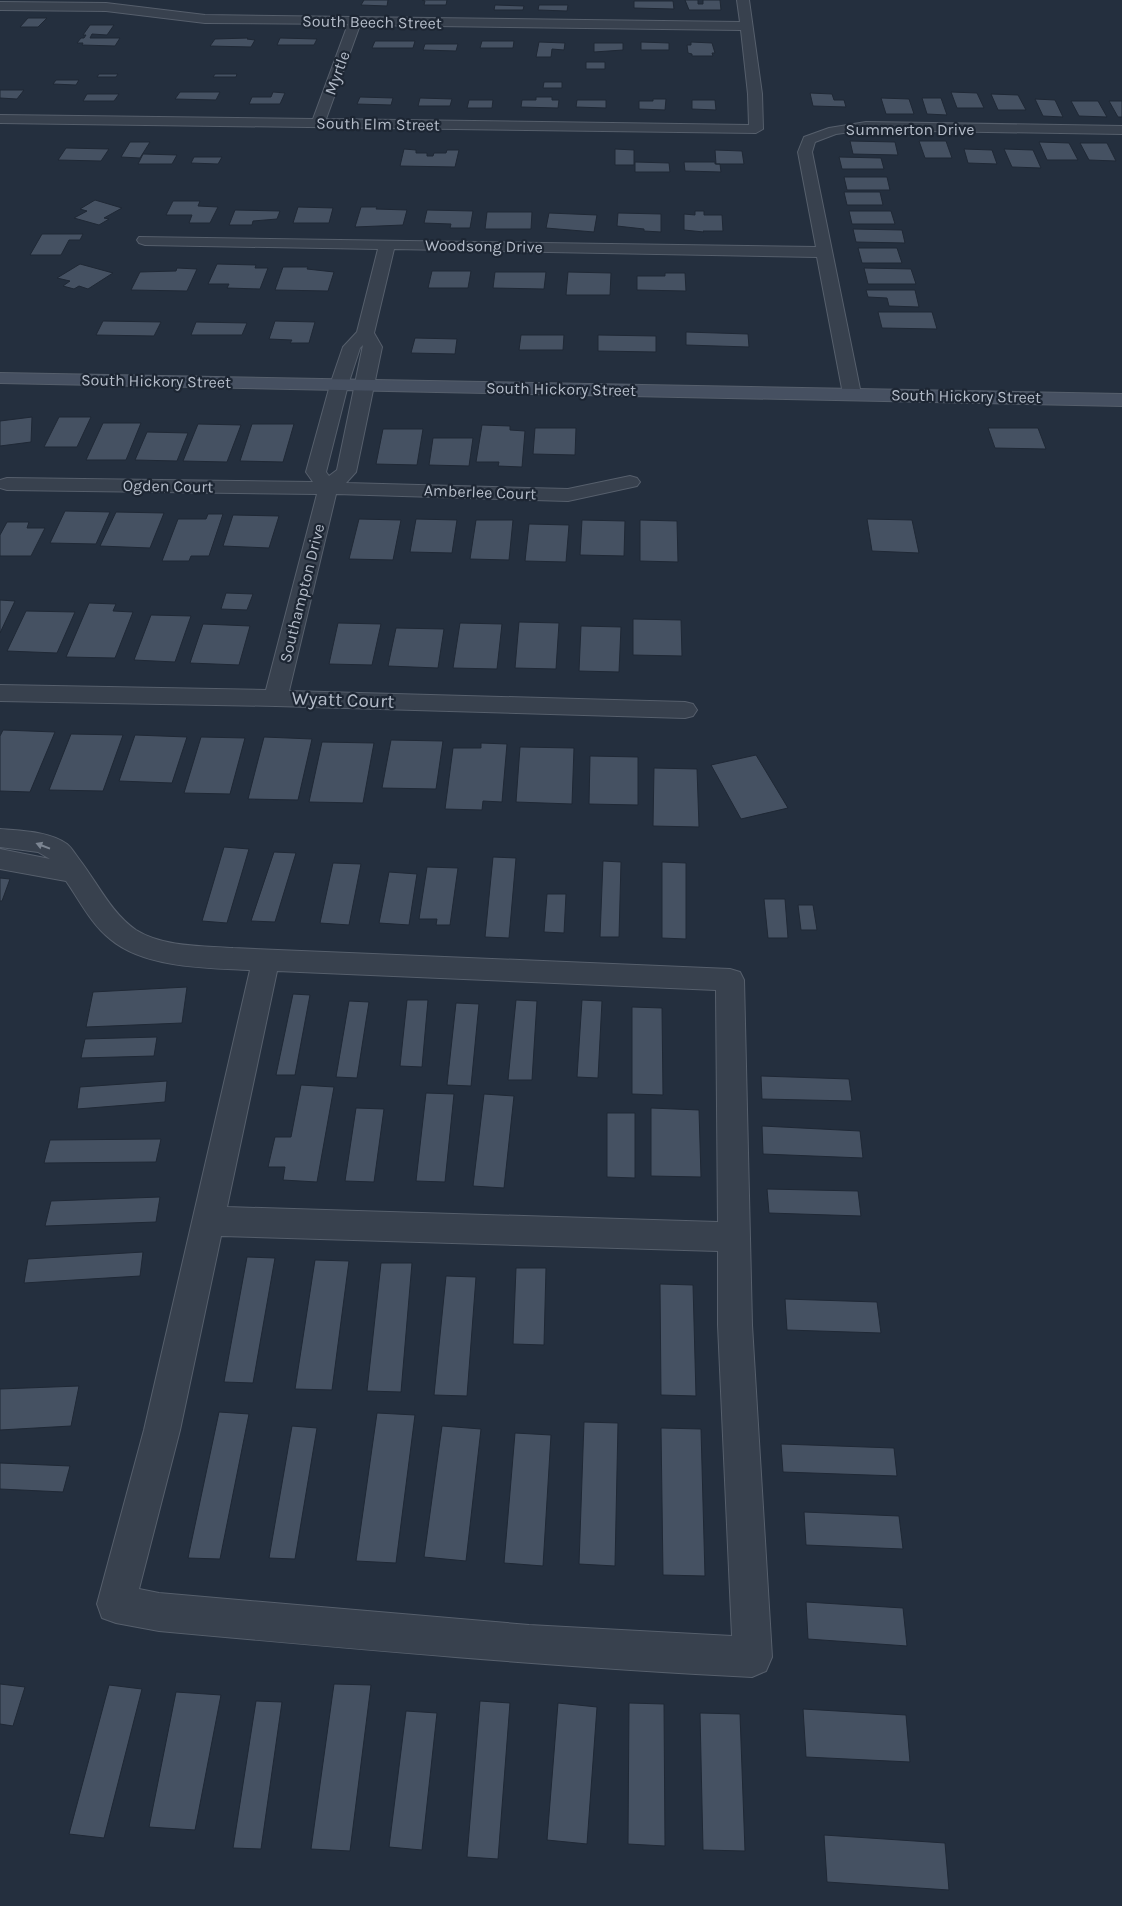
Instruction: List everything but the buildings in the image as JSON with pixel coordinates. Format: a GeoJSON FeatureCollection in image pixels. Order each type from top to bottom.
{"type":"FeatureCollection","features":[{"type":"Feature","properties":{"kind":"street"},"geometry":{"type":"LineString","coordinates":[[743,0],[746,26]]}},
{"type":"Feature","properties":{"kind":"street","name":"South Beech Street"},"geometry":{"type":"LineString","coordinates":[[0,6],[106,7],[205,20],[746,26]]}},
{"type":"Feature","properties":{"kind":"street","name":"Myrtle"},"geometry":{"type":"LineString","coordinates":[[318,123],[355,22]]}},
{"type":"Feature","properties":{"kind":"street","name":"South Elm Street"},"geometry":{"type":"LineString","coordinates":[[0,119],[756,129],[755,94],[746,26]]}},
{"type":"Feature","properties":{"kind":"street","name":"Summerton Drive"},"geometry":{"type":"LineString","coordinates":[[852,394],[805,152],[809,140],[822,133],[840,128],[866,126],[1122,130]]}},
{"type":"Feature","properties":{"kind":"street","name":"Woodsong Drive"},"geometry":{"type":"LineString","coordinates":[[145,240],[824,252]]}},
{"type":"Feature","properties":{"kind":"street"},"geometry":{"type":"LineString","coordinates":[[365,333],[373,346],[346,472],[328,488],[316,472],[339,385],[352,347],[365,333],[387,244]]}},
{"type":"Feature","properties":{"kind":"street","name":"South Hickory Street"},"geometry":{"type":"LineString","coordinates":[[0,378],[1122,400]]}},
{"type":"Feature","properties":{"kind":"street","name":"Amberlee Court"},"geometry":{"type":"LineString","coordinates":[[328,488],[568,495],[630,482]]}},
{"type":"Feature","properties":{"kind":"street","name":"Ogden Court"},"geometry":{"type":"LineString","coordinates":[[7,484],[328,488]]}},
{"type":"Feature","properties":{"kind":"street","name":"Southampton Drive"},"geometry":{"type":"LineString","coordinates":[[276,698],[328,488]]}},
{"type":"Feature","properties":{"kind":"street","name":"Wyatt Court"},"geometry":{"type":"LineString","coordinates":[[0,693],[276,698],[685,710]]}},
{"type":"Feature","properties":{"kind":"street"},"geometry":{"type":"LineString","coordinates":[[0,838],[32,842],[58,852],[76,873],[107,920],[128,938],[156,950],[229,959],[266,960],[730,980],[736,1325],[752,1657],[660,1653],[441,1638],[159,1612],[116,1604],[162,1430],[266,960]]}},
{"type":"Feature","properties":{"kind":"street"},"geometry":{"type":"LineString","coordinates":[[0,860],[76,873]]}},
{"type":"Feature","properties":{"kind":"street"},"geometry":{"type":"LineString","coordinates":[[208,1221],[734,1237]]}}]}
